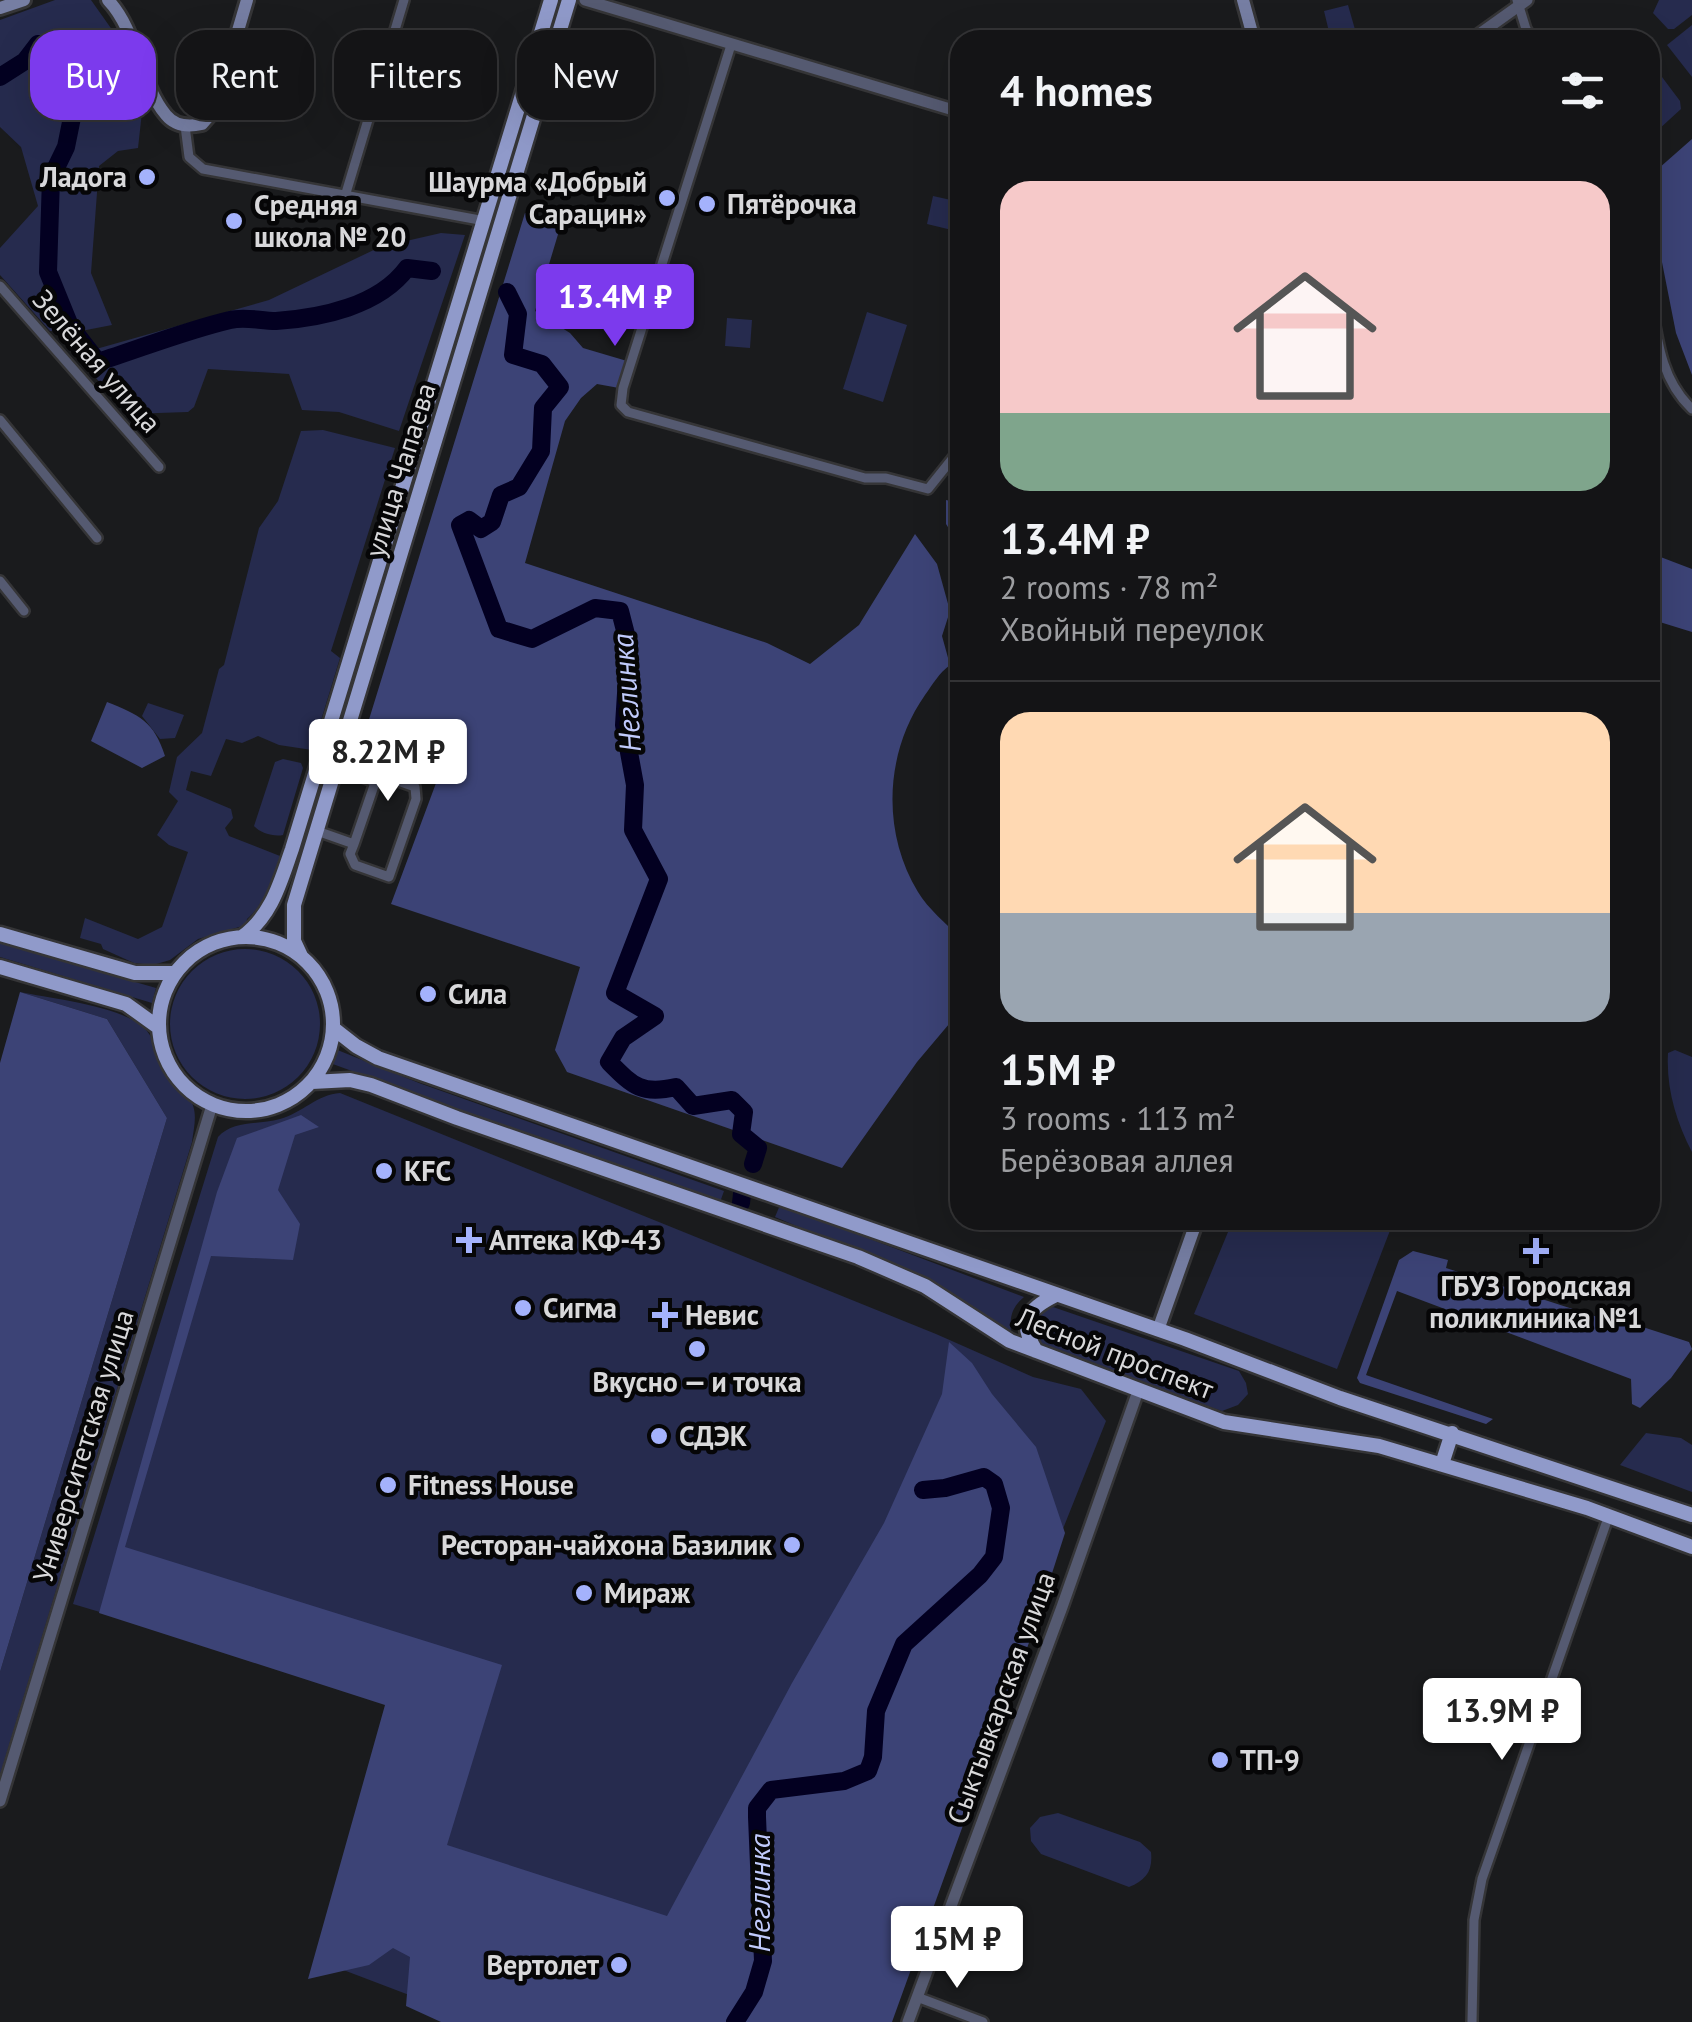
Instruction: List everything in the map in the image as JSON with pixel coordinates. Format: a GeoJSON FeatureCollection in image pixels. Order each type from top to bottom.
{"type":"FeatureCollection","features":[{"type":"Feature","properties":{"kind":"main road"},"geometry":{"type":"LineString","coordinates":[[0,8],[24,0]]}},
{"type":"Feature","properties":{"kind":"main road"},"geometry":{"type":"LineString","coordinates":[[108,0],[129,35],[166,117],[184,126],[202,124],[215,109],[247,0]]}},
{"type":"Feature","properties":{"kind":"main road","name":"улица Чапаева"},"geometry":{"type":"LineString","coordinates":[[242,937],[272,905],[292,849],[552,0]]}},
{"type":"Feature","properties":{"kind":"main road","name":"улица Чапаева"},"geometry":{"type":"LineString","coordinates":[[301,956],[294,941],[294,905],[569,0]]}},
{"type":"Feature","properties":{"kind":"main road"},"geometry":{"type":"LineString","coordinates":[[1244,0],[1252,30]]}},
{"type":"Feature","properties":{"kind":"main road"},"geometry":{"type":"LineString","coordinates":[[0,934],[135,973],[175,973]]}},
{"type":"Feature","properties":{"kind":"main road"},"geometry":{"type":"LineString","coordinates":[[242,937],[273,942],[301,956],[325,986],[334,1028],[324,1064],[312,1082],[276,1106],[254,1111],[232,1110],[197,1097],[174,1074],[158,1027],[162,998],[175,973],[194,954],[216,942],[242,937]]}},
{"type":"Feature","properties":{"kind":"main road"},"geometry":{"type":"LineString","coordinates":[[0,967],[126,1004],[158,1027]]}},
{"type":"Feature","properties":{"kind":"main road","name":"Лесной проспект"},"geometry":{"type":"LineString","coordinates":[[334,1028],[378,1058],[1158,1330],[1340,1398],[1692,1514]]}},
{"type":"Feature","properties":{"kind":"main road","name":"Лесной проспект"},"geometry":{"type":"LineString","coordinates":[[312,1082],[350,1080],[372,1084],[905,1276],[1010,1341],[1224,1422],[1379,1446],[1609,1516],[1692,1546]]}},
{"type":"Feature","properties":{"kind":"main road"},"geometry":{"type":"LineString","coordinates":[[1158,1330],[1193,1230]]}},
{"type":"Feature","properties":{"kind":"main road"},"geometry":{"type":"LineString","coordinates":[[1037,1353],[1027,1337],[1027,1319],[1037,1306],[1056,1295]]}},
{"type":"Feature","properties":{"kind":"main road"},"geometry":{"type":"LineString","coordinates":[[1442,1464],[1452,1433]]}},
{"type":"Feature","properties":{"kind":"street"},"geometry":{"type":"LineString","coordinates":[[346,193],[404,0]]}},
{"type":"Feature","properties":{"kind":"street"},"geometry":{"type":"LineString","coordinates":[[585,0],[950,109]]}},
{"type":"Feature","properties":{"kind":"street"},"geometry":{"type":"LineString","coordinates":[[1484,30],[1521,2],[1527,30]]}},
{"type":"Feature","properties":{"kind":"street"},"geometry":{"type":"LineString","coordinates":[[731,45],[621,405],[628,412],[866,478],[886,478],[928,489],[950,462]]}},
{"type":"Feature","properties":{"kind":"street"},"geometry":{"type":"LineString","coordinates":[[184,126],[189,157],[203,169],[485,221]]}},
{"type":"Feature","properties":{"kind":"street","name":"Зелёная улица"},"geometry":{"type":"LineString","coordinates":[[0,286],[159,467]]}},
{"type":"Feature","properties":{"kind":"street"},"geometry":{"type":"LineString","coordinates":[[0,309],[11,297]]}},
{"type":"Feature","properties":{"kind":"street"},"geometry":{"type":"LineString","coordinates":[[1660,356],[1670,382],[1692,410]]}},
{"type":"Feature","properties":{"kind":"street"},"geometry":{"type":"LineString","coordinates":[[0,420],[97,538]]}},
{"type":"Feature","properties":{"kind":"street"},"geometry":{"type":"LineString","coordinates":[[0,581],[24,611]]}},
{"type":"Feature","properties":{"kind":"street"},"geometry":{"type":"LineString","coordinates":[[336,767],[376,782]]}},
{"type":"Feature","properties":{"kind":"street"},"geometry":{"type":"LineString","coordinates":[[378,774],[415,787],[416,799],[389,877],[355,866],[350,854],[354,844],[378,774]]}},
{"type":"Feature","properties":{"kind":"street"},"geometry":{"type":"LineString","coordinates":[[317,831],[354,844]]}},
{"type":"Feature","properties":{"kind":"street","name":"Университетская улица"},"geometry":{"type":"LineString","coordinates":[[0,1801],[212,1105]]}},
{"type":"Feature","properties":{"kind":"street","name":"Сыктывкарская улица"},"geometry":{"type":"LineString","coordinates":[[908,2022],[1138,1390]]}},
{"type":"Feature","properties":{"kind":"street"},"geometry":{"type":"LineString","coordinates":[[1472,2022],[1474,1920],[1482,1879],[1609,1516]]}},
{"type":"Feature","properties":{"kind":"street"},"geometry":{"type":"LineString","coordinates":[[917,1997],[982,2022]]}},
{"type":"Feature","properties":{"kind":"shaded area"},"geometry":{"type":"Polygon","coordinates":[[[55,0],[91,0],[112,30],[30,30],[30,120],[141,120],[138,148],[118,151],[99,166],[91,273],[112,325],[76,332],[50,331],[0,275],[0,248],[38,206],[21,147],[0,127],[0,20],[55,0]]]}},
{"type":"Feature","properties":{"kind":"shaded area"},"geometry":{"type":"Polygon","coordinates":[[[1659,0],[1692,0],[1692,15],[1674,29],[1668,29],[1653,13],[1659,0]]]}},
{"type":"Feature","properties":{"kind":"shaded area"},"geometry":{"type":"Polygon","coordinates":[[[1348,5],[1355,30],[1329,30],[1324,11],[1348,5]]]}},
{"type":"Feature","properties":{"kind":"shaded area"},"geometry":{"type":"Polygon","coordinates":[[[1692,25],[1692,77],[1667,45],[1692,25]]]}},
{"type":"Feature","properties":{"kind":"shaded area"},"geometry":{"type":"Polygon","coordinates":[[[1660,74],[1680,101],[1681,109],[1660,128],[1660,74]]]}},
{"type":"Feature","properties":{"kind":"shaded area"},"geometry":{"type":"Polygon","coordinates":[[[1692,139],[1692,375],[1676,333],[1660,252],[1660,167],[1692,139]]]}},
{"type":"Feature","properties":{"kind":"shaded area"},"geometry":{"type":"Polygon","coordinates":[[[933,196],[950,200],[950,230],[927,224],[933,196]]]}},
{"type":"Feature","properties":{"kind":"shaded area"},"geometry":{"type":"Polygon","coordinates":[[[525,213],[562,221],[535,311],[570,333],[583,348],[627,361],[619,388],[597,384],[565,421],[525,563],[767,643],[810,664],[859,625],[915,534],[937,564],[950,611],[942,636],[950,665],[925,695],[902,741],[895,766],[893,818],[906,868],[918,892],[950,928],[950,1023],[917,1062],[842,1168],[567,1072],[555,1050],[580,967],[391,904],[445,759],[429,743],[367,726],[525,213]]]}},
{"type":"Feature","properties":{"kind":"shaded area"},"geometry":{"type":"Polygon","coordinates":[[[441,233],[465,235],[399,431],[339,412],[302,410],[289,374],[208,369],[194,407],[188,412],[128,414],[80,360],[82,353],[269,300],[380,247],[441,233]]]}},
{"type":"Feature","properties":{"kind":"shaded area"},"geometry":{"type":"Polygon","coordinates":[[[867,312],[907,325],[883,402],[843,389],[867,312]]]}},
{"type":"Feature","properties":{"kind":"shaded area"},"geometry":{"type":"Polygon","coordinates":[[[727,318],[752,320],[750,348],[725,346],[727,318]]]}},
{"type":"Feature","properties":{"kind":"shaded area"},"geometry":{"type":"Polygon","coordinates":[[[323,430],[395,448],[331,651],[340,658],[312,750],[279,745],[258,736],[242,743],[226,739],[211,776],[191,771],[186,790],[231,809],[233,818],[225,828],[229,836],[280,856],[274,874],[246,925],[198,939],[170,960],[153,965],[134,963],[103,949],[101,944],[80,938],[85,918],[138,939],[162,927],[188,852],[157,835],[178,801],[169,792],[177,757],[202,733],[259,528],[278,501],[301,431],[323,430]]]}},
{"type":"Feature","properties":{"kind":"shaded area"},"geometry":{"type":"Polygon","coordinates":[[[946,500],[950,501],[950,530],[946,524],[946,500]]]}},
{"type":"Feature","properties":{"kind":"shaded area"},"geometry":{"type":"Polygon","coordinates":[[[1660,557],[1692,569],[1692,632],[1660,622],[1660,557]]]}},
{"type":"Feature","properties":{"kind":"shaded area"},"geometry":{"type":"Polygon","coordinates":[[[107,702],[144,721],[156,735],[165,756],[142,768],[91,741],[107,702]]]}},
{"type":"Feature","properties":{"kind":"shaded area"},"geometry":{"type":"Polygon","coordinates":[[[148,703],[184,715],[175,738],[160,739],[142,716],[148,703]]]}},
{"type":"Feature","properties":{"kind":"shaded area"},"geometry":{"type":"Polygon","coordinates":[[[283,759],[301,763],[303,768],[283,835],[276,835],[254,826],[275,762],[283,759]]]}},
{"type":"Feature","properties":{"kind":"shaded area"},"geometry":{"type":"Polygon","coordinates":[[[0,943],[156,988],[152,1003],[0,957],[0,943]]]}},
{"type":"Feature","properties":{"kind":"shaded area"},"geometry":{"type":"Polygon","coordinates":[[[245,949],[274,955],[298,971],[314,995],[320,1024],[314,1053],[298,1077],[274,1093],[245,1099],[216,1093],[192,1077],[176,1053],[170,1024],[176,995],[192,971],[216,955],[245,949]]]}},
{"type":"Feature","properties":{"kind":"shaded area"},"geometry":{"type":"Polygon","coordinates":[[[20,992],[106,1010],[137,1022],[150,1036],[171,1080],[191,1102],[195,1118],[192,1142],[0,1775],[0,1672],[167,1118],[107,1019],[20,992]]]}},
{"type":"Feature","properties":{"kind":"shaded area"},"geometry":{"type":"Polygon","coordinates":[[[20,992],[107,1019],[167,1118],[0,1672],[0,1063],[20,992]]]}},
{"type":"Feature","properties":{"kind":"shaded area"},"geometry":{"type":"Polygon","coordinates":[[[335,1049],[419,1083],[724,1191],[719,1205],[330,1063],[335,1049]]]}},
{"type":"Feature","properties":{"kind":"shaded area"},"geometry":{"type":"Polygon","coordinates":[[[1675,1050],[1692,1057],[1692,1152],[1670,1092],[1668,1053],[1675,1050]]]}},
{"type":"Feature","properties":{"kind":"shaded area"},"geometry":{"type":"Polygon","coordinates":[[[340,1093],[936,1334],[1033,1377],[1081,1389],[1106,1421],[1021,1634],[937,1887],[417,1998],[325,1963],[391,1699],[73,1604],[218,1137],[239,1125],[288,1116],[340,1093]]]}},
{"type":"Feature","properties":{"kind":"shaded area"},"geometry":{"type":"Polygon","coordinates":[[[301,1115],[319,1127],[295,1135],[278,1190],[300,1224],[293,1260],[211,1256],[125,1547],[502,1665],[447,1845],[667,1916],[792,1683],[884,1523],[942,1394],[949,1342],[972,1363],[1036,1447],[1065,1533],[892,2022],[441,2022],[406,2006],[410,1957],[393,1948],[369,1965],[308,1979],[385,1705],[99,1613],[217,1192],[237,1138],[301,1115]]]}},
{"type":"Feature","properties":{"kind":"shaded area"},"geometry":{"type":"Polygon","coordinates":[[[780,1205],[1024,1297],[1012,1314],[1011,1335],[924,1280],[775,1217],[780,1205]]]}},
{"type":"Feature","properties":{"kind":"shaded area"},"geometry":{"type":"Polygon","coordinates":[[[1229,1230],[1390,1230],[1337,1369],[1194,1314],[1229,1230]]]}},
{"type":"Feature","properties":{"kind":"shaded area"},"geometry":{"type":"Polygon","coordinates":[[[1413,1251],[1448,1260],[1446,1268],[1689,1342],[1692,1349],[1671,1378],[1640,1408],[1632,1404],[1631,1379],[1397,1291],[1366,1375],[1493,1419],[1486,1424],[1360,1383],[1357,1378],[1399,1260],[1413,1251]]]}},
{"type":"Feature","properties":{"kind":"shaded area"},"geometry":{"type":"Polygon","coordinates":[[[1053,1307],[1239,1371],[1248,1394],[1238,1405],[1222,1411],[1039,1348],[1028,1333],[1036,1313],[1053,1307]]]}},
{"type":"Feature","properties":{"kind":"shaded area"},"geometry":{"type":"Polygon","coordinates":[[[1646,1433],[1681,1438],[1692,1445],[1692,1492],[1620,1465],[1646,1433]]]}},
{"type":"Feature","properties":{"kind":"shaded area"},"geometry":{"type":"Polygon","coordinates":[[[1058,1813],[1140,1842],[1151,1852],[1147,1874],[1129,1887],[1041,1854],[1031,1841],[1030,1828],[1040,1817],[1058,1813]]]}},
{"type":"Feature","properties":{"kind":"waterway","name":"Неглинка"},"geometry":{"type":"LineString","coordinates":[[0,77],[25,61],[38,44],[63,48],[82,68],[66,147],[51,178],[48,272],[70,326],[98,362],[230,320],[276,321],[330,313],[381,292],[407,268],[432,271]]}},
{"type":"Feature","properties":{"kind":"waterway","name":"Неглинка"},"geometry":{"type":"LineString","coordinates":[[507,292],[518,314],[513,355],[542,364],[560,387],[543,408],[541,451],[519,487],[501,495],[492,522],[481,529],[469,520],[460,525],[499,629],[532,639],[595,608],[620,611],[629,646],[624,725],[635,785],[633,830],[659,879],[615,993],[655,1016],[623,1038],[609,1062],[646,1089],[676,1087],[693,1106],[732,1100],[744,1112],[741,1134],[758,1148],[753,1164]]}},
{"type":"Feature","properties":{"kind":"waterway","name":"Неглинка"},"geometry":{"type":"LineString","coordinates":[[741,1203],[742,1194]]}},
{"type":"Feature","properties":{"kind":"waterway","name":"Неглинка"},"geometry":{"type":"LineString","coordinates":[[735,2022],[754,1992],[763,1961],[757,1808],[771,1790],[844,1781],[868,1771],[873,1757],[876,1711],[904,1644],[980,1575],[994,1557],[1001,1508],[994,1484],[984,1477],[923,1490]]}},
{"type":"Feature","properties":{"kind":"place","name":"Ладога"},"geometry":{"type":"Point","coordinates":[147,177]}},
{"type":"Feature","properties":{"kind":"place","name":"Шаурма «Добрый Сарацин»"},"geometry":{"type":"Point","coordinates":[667,198]}},
{"type":"Feature","properties":{"kind":"place","name":"Пятёрочка"},"geometry":{"type":"Point","coordinates":[707,204]}},
{"type":"Feature","properties":{"kind":"place","name":"Средняя школа № 20"},"geometry":{"type":"Point","coordinates":[234,221]}},
{"type":"Feature","properties":{"kind":"place","name":"Сила"},"geometry":{"type":"Point","coordinates":[428,994]}},
{"type":"Feature","properties":{"kind":"place","name":"KFC"},"geometry":{"type":"Point","coordinates":[384,1171]}},
{"type":"Feature","properties":{"kind":"place","name":"Аптека КФ-43"},"geometry":{"type":"Point","coordinates":[469,1240]}},
{"type":"Feature","properties":{"kind":"place","name":"ГБУЗ Городская поликлиника №1"},"geometry":{"type":"Point","coordinates":[1536,1251]}},
{"type":"Feature","properties":{"kind":"place","name":"Сигма"},"geometry":{"type":"Point","coordinates":[523,1308]}},
{"type":"Feature","properties":{"kind":"place","name":"Невис"},"geometry":{"type":"Point","coordinates":[665,1315]}},
{"type":"Feature","properties":{"kind":"place","name":"Вкусно — и точка"},"geometry":{"type":"Point","coordinates":[697,1349]}},
{"type":"Feature","properties":{"kind":"place","name":"СДЭК"},"geometry":{"type":"Point","coordinates":[659,1436]}},
{"type":"Feature","properties":{"kind":"place","name":"Fitness House"},"geometry":{"type":"Point","coordinates":[388,1485]}},
{"type":"Feature","properties":{"kind":"place","name":"Ресторан-чайхона Базилик"},"geometry":{"type":"Point","coordinates":[792,1545]}},
{"type":"Feature","properties":{"kind":"place","name":"Мираж"},"geometry":{"type":"Point","coordinates":[584,1593]}},
{"type":"Feature","properties":{"kind":"place","name":"ТП-9"},"geometry":{"type":"Point","coordinates":[1220,1760]}},
{"type":"Feature","properties":{"kind":"place","name":"Вертолет"},"geometry":{"type":"Point","coordinates":[619,1965]}}]}
